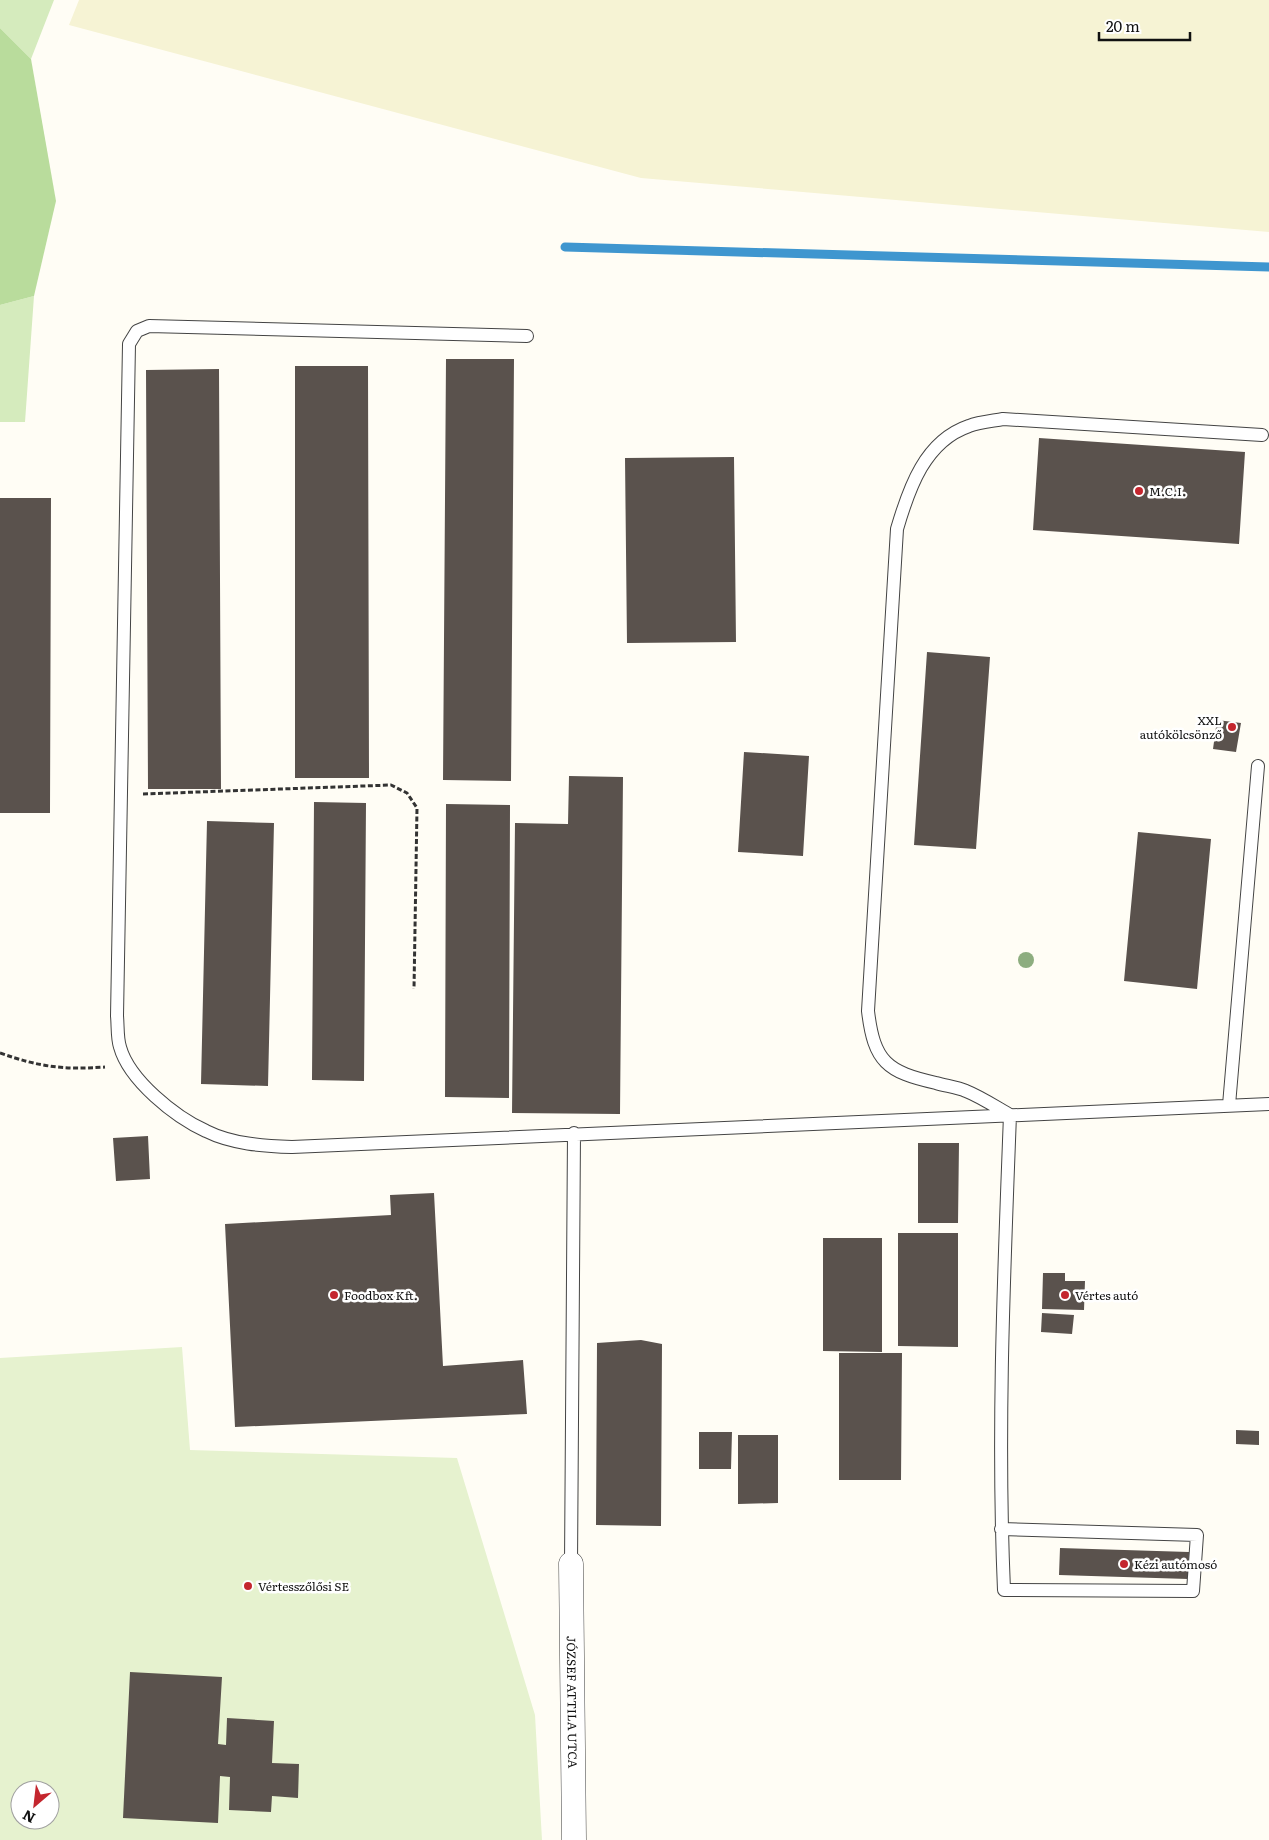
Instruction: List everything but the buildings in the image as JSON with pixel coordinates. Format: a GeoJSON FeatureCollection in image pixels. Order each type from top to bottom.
{"type":"FeatureCollection","features":[{"type":"Feature","properties":{"kind":"street","name":"JÓZSEF ATTILA UTCA"},"geometry":{"type":"LineString","coordinates":[[571,1564],[574,1840]]}},
{"type":"Feature","properties":{"kind":"lane"},"geometry":{"type":"LineString","coordinates":[[527,336],[149,326],[137,331],[129,344],[117,1016],[119,1046],[128,1066],[148,1089],[172,1110],[206,1132],[250,1145],[292,1148],[574,1133],[1269,1104]]}},
{"type":"Feature","properties":{"kind":"lane"},"geometry":{"type":"LineString","coordinates":[[1010,1115],[966,1090],[912,1078],[894,1068],[877,1054],[871,1035],[868,1011],[897,529],[906,499],[920,468],[941,441],[969,426],[1003,419],[1262,435]]}},
{"type":"Feature","properties":{"kind":"lane"},"geometry":{"type":"LineString","coordinates":[[1229,1105],[1258,766]]}},
{"type":"Feature","properties":{"kind":"lane"},"geometry":{"type":"LineString","coordinates":[[1002,1529],[1197,1535],[1193,1591],[1004,1590],[1000,1493],[1010,1115]]}},
{"type":"Feature","properties":{"kind":"lane"},"geometry":{"type":"LineString","coordinates":[[571,1564],[574,1133]]}},
{"type":"Feature","properties":{"kind":"path"},"geometry":{"type":"LineString","coordinates":[[121,795],[391,785],[407,793],[417,808],[414,989]]}},
{"type":"Feature","properties":{"kind":"path"},"geometry":{"type":"LineString","coordinates":[[0,1053],[27,1062],[68,1070],[128,1066]]}},
{"type":"Feature","properties":{"kind":"shaded area"},"geometry":{"type":"Polygon","coordinates":[[[79,0],[1269,0],[1269,232],[641,178],[69,25],[79,0]]]}},
{"type":"Feature","properties":{"kind":"green space"},"geometry":{"type":"Polygon","coordinates":[[[0,0],[54,0],[31,59],[0,28],[0,0]]]}},
{"type":"Feature","properties":{"kind":"green space"},"geometry":{"type":"Polygon","coordinates":[[[0,28],[31,59],[56,201],[34,296],[0,305],[0,28]]]}},
{"type":"Feature","properties":{"kind":"green space"},"geometry":{"type":"Polygon","coordinates":[[[34,296],[25,422],[0,422],[0,305],[34,296]]]}},
{"type":"Feature","properties":{"kind":"green space","name":"Vértesszőlősi SE"},"geometry":{"type":"Polygon","coordinates":[[[182,1347],[190,1450],[457,1458],[535,1715],[542,1840],[0,1840],[0,1358],[182,1347]]]}},
{"type":"Feature","properties":{"kind":"waterway"},"geometry":{"type":"LineString","coordinates":[[565,247],[1269,267]]}},
{"type":"Feature","properties":{"kind":"place","name":"M.C.I."},"geometry":{"type":"Point","coordinates":[1139,491]}},
{"type":"Feature","properties":{"kind":"place","name":"XXL autókölcsönző"},"geometry":{"type":"Point","coordinates":[1232,727]}},
{"type":"Feature","properties":{"kind":"place","name":"Foodbox Kft."},"geometry":{"type":"Point","coordinates":[334,1295]}},
{"type":"Feature","properties":{"kind":"place","name":"Vértes autó"},"geometry":{"type":"Point","coordinates":[1065,1295]}},
{"type":"Feature","properties":{"kind":"place","name":"Kézi autómosó"},"geometry":{"type":"Point","coordinates":[1124,1564]}},
{"type":"Feature","properties":{"kind":"place","name":"Vértesszőlősi SE"},"geometry":{"type":"Point","coordinates":[248,1586]}}]}
